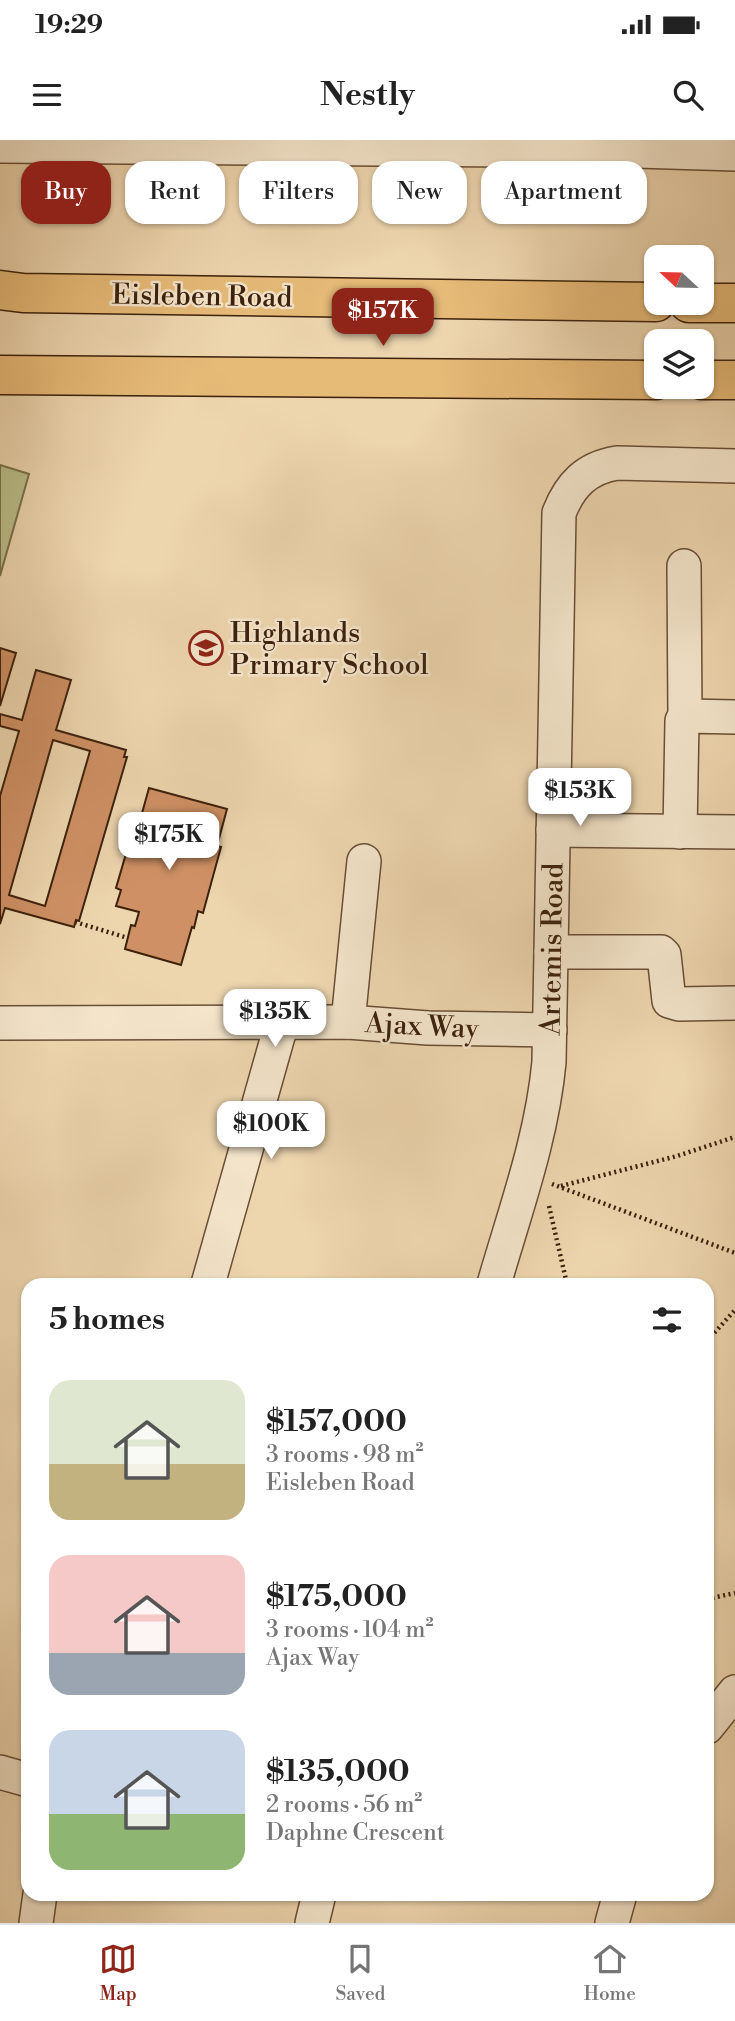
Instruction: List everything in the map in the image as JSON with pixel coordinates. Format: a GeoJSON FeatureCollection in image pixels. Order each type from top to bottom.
{"type":"FeatureCollection","features":[{"type":"Feature","properties":{"kind":"main road","name":"Eisleben Road"},"geometry":{"type":"LineString","coordinates":[[0,290],[23,293],[644,302]]}},
{"type":"Feature","properties":{"kind":"main road"},"geometry":{"type":"LineString","coordinates":[[714,303],[735,303]]}},
{"type":"Feature","properties":{"kind":"main road"},"geometry":{"type":"LineString","coordinates":[[0,375],[644,380]]}},
{"type":"Feature","properties":{"kind":"main road"},"geometry":{"type":"LineString","coordinates":[[714,380],[735,380]]}},
{"type":"Feature","properties":{"kind":"street"},"geometry":{"type":"LineString","coordinates":[[0,146],[66,143],[637,146],[735,154]]}},
{"type":"Feature","properties":{"kind":"street","name":"Artemis Road"},"geometry":{"type":"LineString","coordinates":[[496,1278],[545,1098],[550,1030],[559,513],[573,485],[585,474],[601,466],[617,463],[735,466]]}},
{"type":"Feature","properties":{"kind":"street"},"geometry":{"type":"LineString","coordinates":[[680,832],[680,726],[685,718],[684,566]]}},
{"type":"Feature","properties":{"kind":"street"},"geometry":{"type":"LineString","coordinates":[[685,718],[735,717]]}},
{"type":"Feature","properties":{"kind":"street"},"geometry":{"type":"LineString","coordinates":[[553,830],[735,832]]}},
{"type":"Feature","properties":{"kind":"street"},"geometry":{"type":"LineString","coordinates":[[348,1022],[364,861]]}},
{"type":"Feature","properties":{"kind":"street"},"geometry":{"type":"LineString","coordinates":[[551,952],[661,952],[669,1001],[679,1004],[735,1003]]}},
{"type":"Feature","properties":{"kind":"street"},"geometry":{"type":"LineString","coordinates":[[210,1278],[282,1022]]}},
{"type":"Feature","properties":{"kind":"street","name":"Ajax Way"},"geometry":{"type":"LineString","coordinates":[[0,1023],[348,1022],[428,1028],[550,1030]]}},
{"type":"Feature","properties":{"kind":"street"},"geometry":{"type":"LineString","coordinates":[[714,1718],[735,1692]]}},
{"type":"Feature","properties":{"kind":"street"},"geometry":{"type":"LineString","coordinates":[[0,1772],[21,1778]]}},
{"type":"Feature","properties":{"kind":"street"},"geometry":{"type":"LineString","coordinates":[[36,1923],[39,1901]]}},
{"type":"Feature","properties":{"kind":"street"},"geometry":{"type":"LineString","coordinates":[[312,1923],[317,1901]]}},
{"type":"Feature","properties":{"kind":"street"},"geometry":{"type":"LineString","coordinates":[[612,1923],[618,1901]]}},
{"type":"Feature","properties":{"kind":"path"},"geometry":{"type":"LineString","coordinates":[[75,922],[128,937]]}},
{"type":"Feature","properties":{"kind":"path"},"geometry":{"type":"LineString","coordinates":[[559,1187],[677,1156],[735,1137]]}},
{"type":"Feature","properties":{"kind":"path"},"geometry":{"type":"LineString","coordinates":[[544,1181],[735,1253]]}},
{"type":"Feature","properties":{"kind":"path"},"geometry":{"type":"LineString","coordinates":[[547,1194],[566,1278]]}},
{"type":"Feature","properties":{"kind":"path"},"geometry":{"type":"LineString","coordinates":[[714,1333],[735,1310]]}},
{"type":"Feature","properties":{"kind":"path"},"geometry":{"type":"LineString","coordinates":[[714,1598],[735,1593]]}},
{"type":"Feature","properties":{"kind":"green space"},"geometry":{"type":"Polygon","coordinates":[[[0,465],[29,474],[0,576],[0,465]]]}},
{"type":"Feature","properties":{"kind":"building"},"geometry":{"type":"Polygon","coordinates":[[[0,648],[16,653],[0,706],[0,648]]]}},
{"type":"Feature","properties":{"kind":"building"},"geometry":{"type":"Polygon","coordinates":[[[36,670],[71,680],[56,730],[126,750],[124,757],[127,757],[79,921],[76,920],[74,927],[5,908],[0,924],[0,796],[19,731],[0,726],[0,714],[22,720],[36,670]],[[53,740],[9,895],[45,906],[90,751],[53,740]]]}},
{"type":"Feature","properties":{"kind":"building"},"geometry":{"type":"Polygon","coordinates":[[[149,788],[227,809],[217,846],[221,847],[203,913],[198,911],[181,965],[125,949],[131,925],[135,926],[139,912],[116,906],[121,890],[116,888],[135,823],[139,824],[149,788]]]}},
{"type":"Feature","properties":{"kind":"place","name":"Highlands Primary School"},"geometry":{"type":"Point","coordinates":[206,648]}}]}
